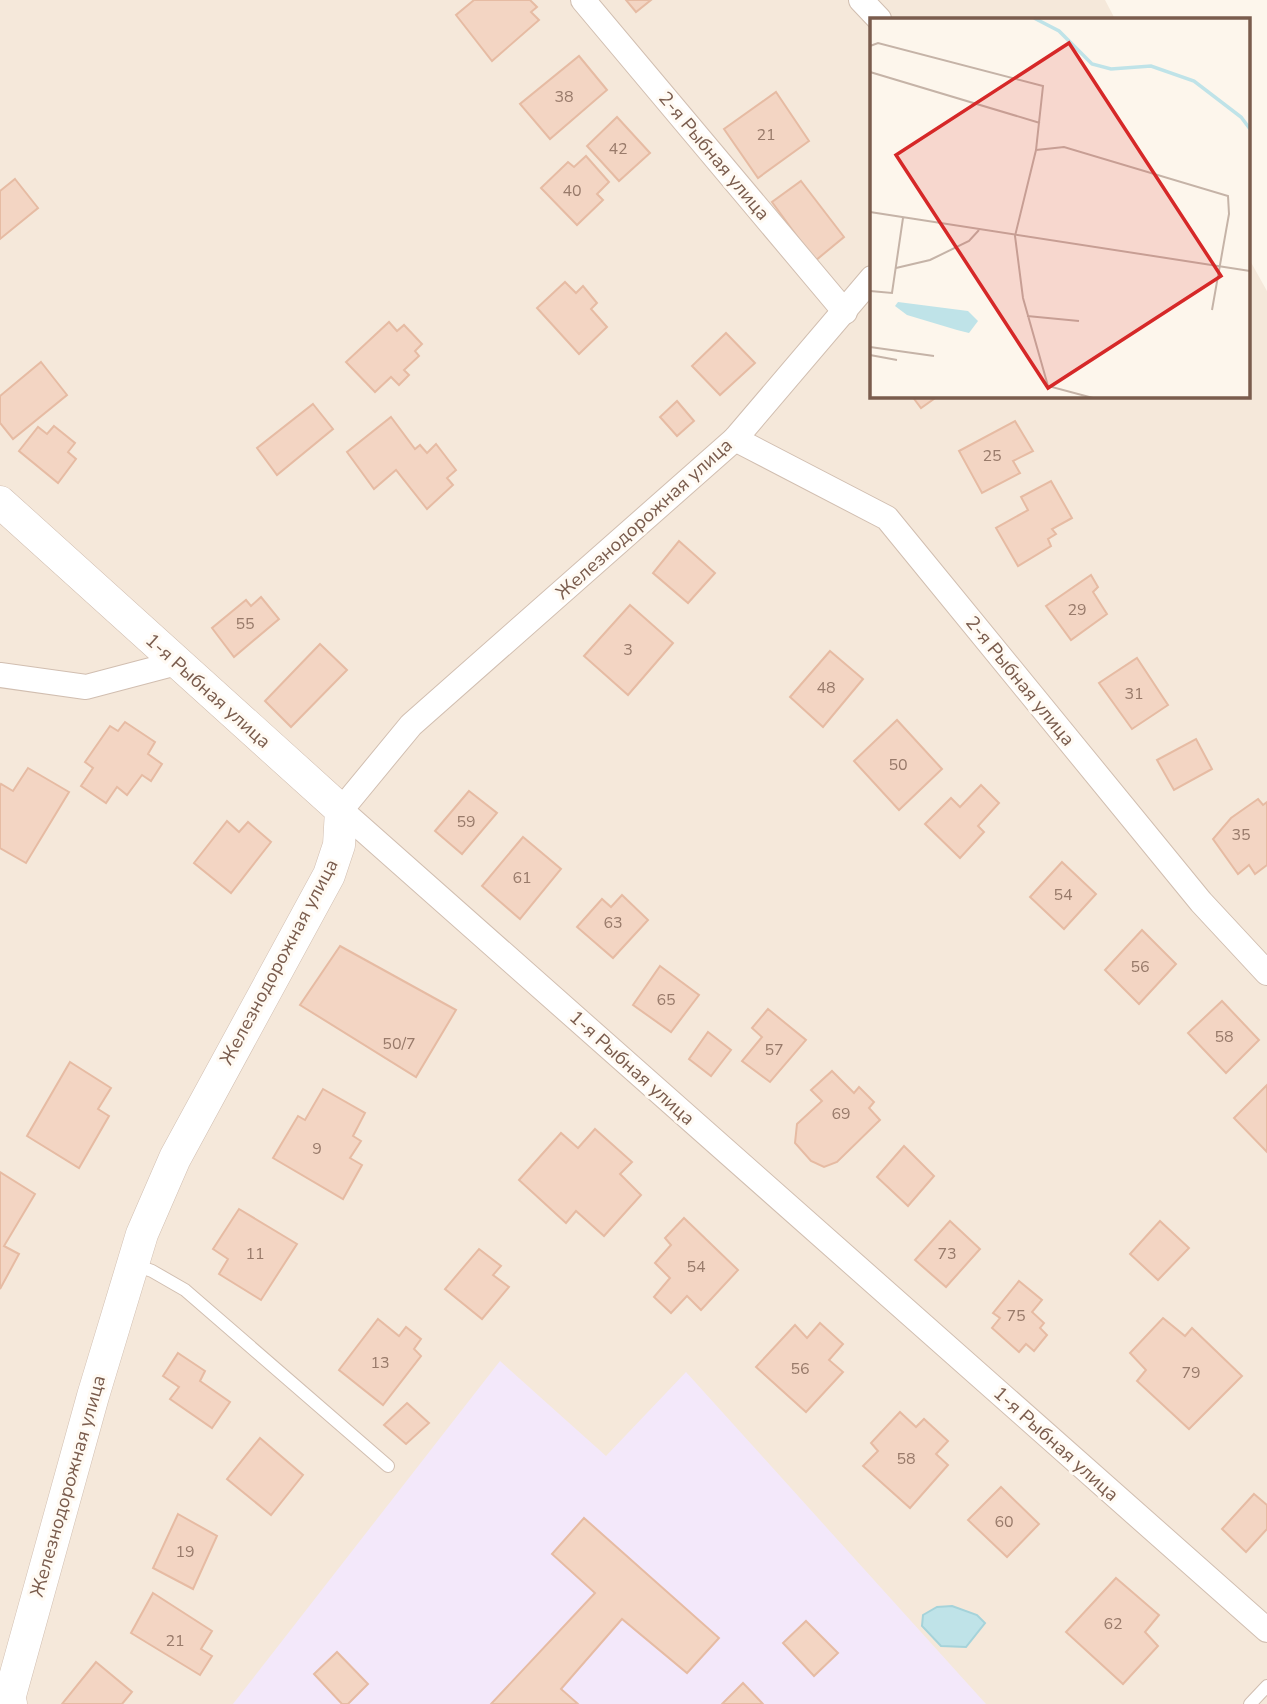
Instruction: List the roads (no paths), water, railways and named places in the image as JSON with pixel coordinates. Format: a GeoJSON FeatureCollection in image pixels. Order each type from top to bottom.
{"type":"FeatureCollection","features":[{"type":"Feature","properties":{"kind":"street","name":"2-я Рыбная улица"},"geometry":{"type":"LineString","coordinates":[[583,0],[845,312]]}},
{"type":"Feature","properties":{"kind":"street"},"geometry":{"type":"LineString","coordinates":[[861,0],[877,18]]}},
{"type":"Feature","properties":{"kind":"street","name":"Железнодорожная улица"},"geometry":{"type":"LineString","coordinates":[[7,1702],[132,1264],[175,1158],[329,875],[339,845],[341,810],[411,726],[735,439],[870,281]]}},
{"type":"Feature","properties":{"kind":"street","name":"2-я Рыбная улица"},"geometry":{"type":"LineString","coordinates":[[735,439],[887,518],[1201,902],[1267,973]]}},
{"type":"Feature","properties":{"kind":"street","name":"1-я Рыбная улица"},"geometry":{"type":"LineString","coordinates":[[0,502],[341,810],[1267,1630]]}},
{"type":"Feature","properties":{"kind":"street"},"geometry":{"type":"LineString","coordinates":[[0,675],[86,687],[177,663]]}},
{"type":"Feature","properties":{"kind":"lane"},"geometry":{"type":"LineString","coordinates":[[132,1264],[152,1271],[185,1290],[388,1466]]}},
{"type":"Feature","properties":{"kind":"lane"},"geometry":{"type":"LineString","coordinates":[[1250,1704],[1267,1686]]}},
{"type":"Feature","properties":{"kind":"water"},"geometry":{"type":"Polygon","coordinates":[[[952,1606],[977,1615],[985,1623],[966,1647],[941,1646],[922,1626],[923,1615],[937,1607],[952,1606]]]}}]}
